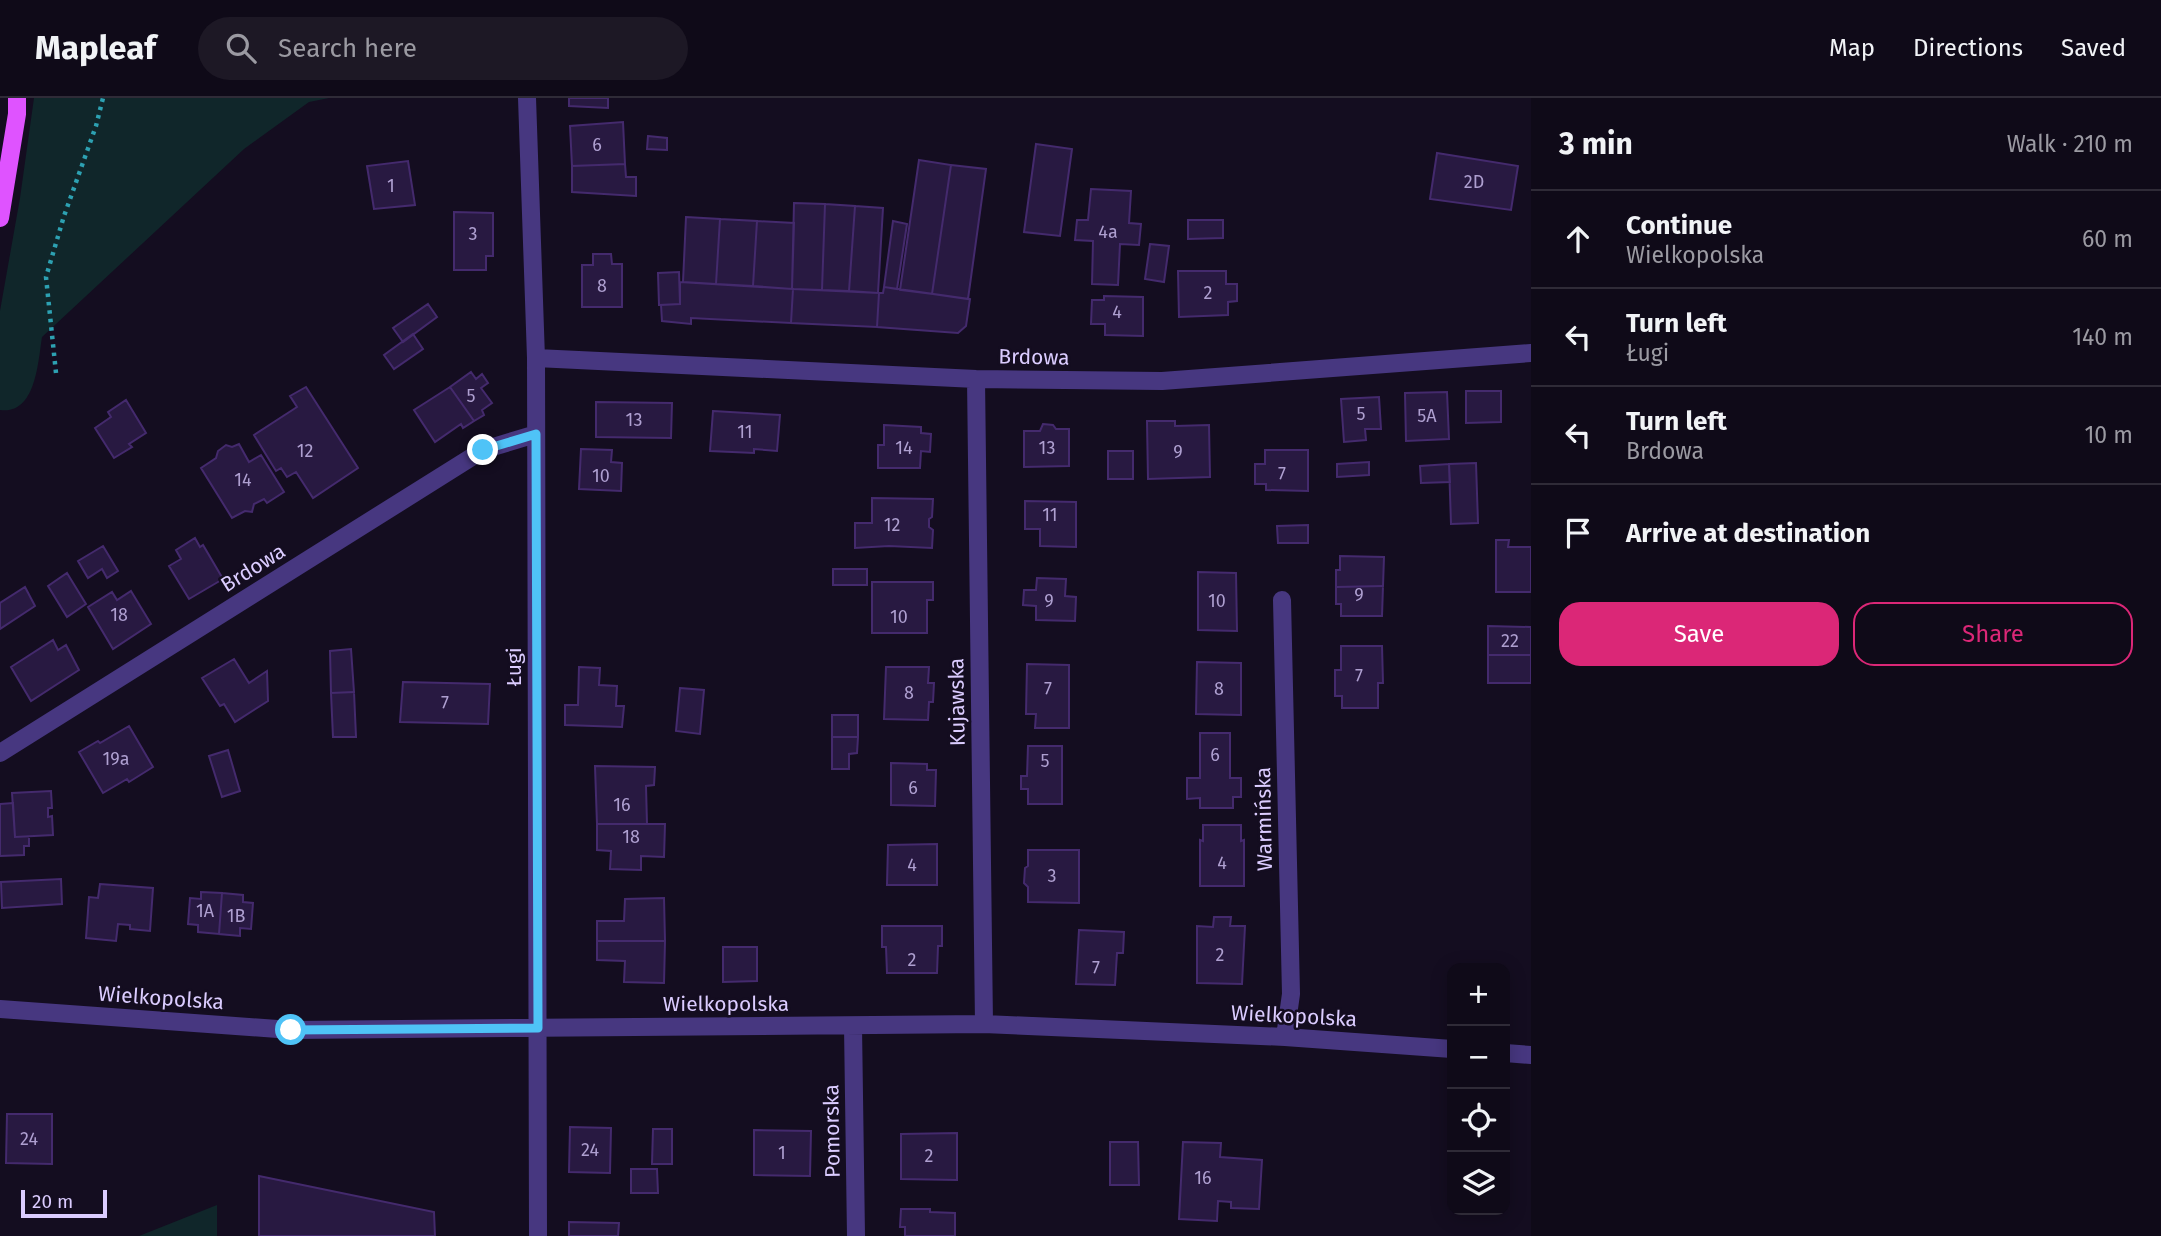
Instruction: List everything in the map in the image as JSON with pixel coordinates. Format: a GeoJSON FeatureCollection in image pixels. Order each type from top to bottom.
{"type":"FeatureCollection","features":[{"type":"Feature","properties":{"kind":"main road"},"geometry":{"type":"LineString","coordinates":[[0,218],[17,114],[17,98]]}},
{"type":"Feature","properties":{"kind":"street","name":"Ługi"},"geometry":{"type":"LineString","coordinates":[[527,98],[536,358],[538,1236]]}},
{"type":"Feature","properties":{"kind":"street","name":"Brdowa"},"geometry":{"type":"LineString","coordinates":[[536,358],[976,379],[1162,381],[1531,353]]}},
{"type":"Feature","properties":{"kind":"street","name":"Kujawska"},"geometry":{"type":"LineString","coordinates":[[976,379],[984,1024]]}},
{"type":"Feature","properties":{"kind":"street","name":"Brdowa"},"geometry":{"type":"LineString","coordinates":[[0,753],[483,450],[536,434]]}},
{"type":"Feature","properties":{"kind":"street","name":"Warmińska"},"geometry":{"type":"LineString","coordinates":[[1282,600],[1291,994],[1286,1037]]}},
{"type":"Feature","properties":{"kind":"street","name":"Wielkopolska"},"geometry":{"type":"LineString","coordinates":[[0,1009],[291,1030],[984,1024],[1286,1037],[1447,1049]]}},
{"type":"Feature","properties":{"kind":"street","name":"Pomorska"},"geometry":{"type":"LineString","coordinates":[[853,1026],[856,1236]]}},
{"type":"Feature","properties":{"kind":"street"},"geometry":{"type":"LineString","coordinates":[[1510,1053],[1531,1055]]}},
{"type":"Feature","properties":{"kind":"path"},"geometry":{"type":"LineString","coordinates":[[56,373],[47,277],[103,98]]}},
{"type":"Feature","properties":{"kind":"green space"},"geometry":{"type":"Polygon","coordinates":[[[34,98],[329,98],[309,102],[244,149],[42,337],[33,385],[28,396],[12,409],[0,410],[0,311],[34,98]]]}},
{"type":"Feature","properties":{"kind":"green space"},"geometry":{"type":"Polygon","coordinates":[[[217,1205],[217,1236],[139,1236],[217,1205]]]}},
{"type":"Feature","properties":{"kind":"building"},"geometry":{"type":"Polygon","coordinates":[[[569,98],[608,98],[608,108],[569,106],[569,98]]]}},
{"type":"Feature","properties":{"kind":"building"},"geometry":{"type":"Polygon","coordinates":[[[623,122],[625,164],[572,166],[570,126],[623,122]]]}},
{"type":"Feature","properties":{"kind":"building"},"geometry":{"type":"Polygon","coordinates":[[[648,136],[667,138],[667,150],[647,149],[648,136]]]}},
{"type":"Feature","properties":{"kind":"building"},"geometry":{"type":"Polygon","coordinates":[[[1036,144],[1072,149],[1060,236],[1024,232],[1036,144]]]}},
{"type":"Feature","properties":{"kind":"building"},"geometry":{"type":"Polygon","coordinates":[[[1437,153],[1518,166],[1511,210],[1430,199],[1437,153]]]}},
{"type":"Feature","properties":{"kind":"building"},"geometry":{"type":"Polygon","coordinates":[[[919,160],[951,165],[932,294],[900,290],[919,160]]]}},
{"type":"Feature","properties":{"kind":"building"},"geometry":{"type":"Polygon","coordinates":[[[408,161],[415,205],[374,209],[367,166],[408,161]]]}},
{"type":"Feature","properties":{"kind":"building"},"geometry":{"type":"Polygon","coordinates":[[[625,164],[626,177],[636,177],[636,196],[572,192],[572,166],[625,164]]]}},
{"type":"Feature","properties":{"kind":"building"},"geometry":{"type":"Polygon","coordinates":[[[951,165],[986,169],[968,299],[932,294],[951,165]]]}},
{"type":"Feature","properties":{"kind":"building"},"geometry":{"type":"Polygon","coordinates":[[[1091,189],[1131,191],[1129,223],[1141,224],[1139,245],[1120,244],[1118,285],[1092,284],[1093,241],[1075,240],[1077,220],[1088,220],[1091,189]]]}},
{"type":"Feature","properties":{"kind":"building"},"geometry":{"type":"Polygon","coordinates":[[[794,203],[825,204],[822,290],[792,289],[794,203]]]}},
{"type":"Feature","properties":{"kind":"building"},"geometry":{"type":"Polygon","coordinates":[[[825,204],[855,206],[849,291],[822,290],[825,204]]]}},
{"type":"Feature","properties":{"kind":"building"},"geometry":{"type":"Polygon","coordinates":[[[855,206],[883,208],[878,293],[849,291],[855,206]]]}},
{"type":"Feature","properties":{"kind":"building"},"geometry":{"type":"Polygon","coordinates":[[[454,212],[493,213],[493,256],[486,256],[486,270],[454,270],[454,212]]]}},
{"type":"Feature","properties":{"kind":"building"},"geometry":{"type":"Polygon","coordinates":[[[686,217],[720,219],[716,284],[683,282],[686,217]]]}},
{"type":"Feature","properties":{"kind":"building"},"geometry":{"type":"Polygon","coordinates":[[[720,219],[757,221],[753,286],[716,284],[720,219]]]}},
{"type":"Feature","properties":{"kind":"building"},"geometry":{"type":"Polygon","coordinates":[[[1188,220],[1223,220],[1223,238],[1188,239],[1188,220]]]}},
{"type":"Feature","properties":{"kind":"building"},"geometry":{"type":"Polygon","coordinates":[[[757,221],[794,223],[792,289],[753,286],[757,221]]]}},
{"type":"Feature","properties":{"kind":"building"},"geometry":{"type":"Polygon","coordinates":[[[893,221],[907,224],[897,289],[884,287],[893,221]]]}},
{"type":"Feature","properties":{"kind":"building"},"geometry":{"type":"Polygon","coordinates":[[[1150,244],[1169,246],[1164,282],[1145,279],[1150,244]]]}},
{"type":"Feature","properties":{"kind":"building"},"geometry":{"type":"Polygon","coordinates":[[[593,254],[611,254],[612,264],[622,264],[622,307],[582,307],[582,265],[593,265],[593,254]]]}},
{"type":"Feature","properties":{"kind":"building"},"geometry":{"type":"Polygon","coordinates":[[[1178,271],[1226,271],[1226,284],[1237,284],[1237,301],[1228,302],[1228,315],[1179,317],[1178,271]]]}},
{"type":"Feature","properties":{"kind":"building"},"geometry":{"type":"Polygon","coordinates":[[[679,272],[680,304],[659,305],[658,273],[679,272]]]}},
{"type":"Feature","properties":{"kind":"building"},"geometry":{"type":"Polygon","coordinates":[[[680,282],[793,289],[791,323],[691,318],[691,324],[662,321],[661,305],[680,304],[680,282]]]}},
{"type":"Feature","properties":{"kind":"building"},"geometry":{"type":"Polygon","coordinates":[[[884,287],[970,299],[966,326],[958,333],[877,327],[879,293],[883,293],[884,287]]]}},
{"type":"Feature","properties":{"kind":"building"},"geometry":{"type":"Polygon","coordinates":[[[793,289],[879,293],[877,327],[791,323],[793,289]]]}},
{"type":"Feature","properties":{"kind":"building"},"geometry":{"type":"Polygon","coordinates":[[[1104,296],[1143,297],[1143,336],[1105,335],[1105,324],[1091,324],[1092,300],[1104,300],[1104,296]]]}},
{"type":"Feature","properties":{"kind":"building"},"geometry":{"type":"Polygon","coordinates":[[[428,304],[437,317],[403,342],[393,328],[428,304]]]}},
{"type":"Feature","properties":{"kind":"building"},"geometry":{"type":"Polygon","coordinates":[[[413,334],[423,349],[394,369],[384,355],[413,334]]]}},
{"type":"Feature","properties":{"kind":"building"},"geometry":{"type":"Polygon","coordinates":[[[471,372],[476,379],[482,374],[488,383],[481,388],[492,403],[482,410],[484,415],[474,421],[450,387],[471,372]]]}},
{"type":"Feature","properties":{"kind":"building"},"geometry":{"type":"Polygon","coordinates":[[[306,387],[358,468],[313,498],[296,472],[287,477],[281,468],[276,471],[254,435],[297,407],[290,396],[306,387]]]}},
{"type":"Feature","properties":{"kind":"building"},"geometry":{"type":"Polygon","coordinates":[[[450,387],[474,421],[463,428],[461,424],[435,442],[414,410],[450,387]]]}},
{"type":"Feature","properties":{"kind":"building"},"geometry":{"type":"Polygon","coordinates":[[[1466,391],[1501,391],[1501,422],[1466,423],[1466,391]]]}},
{"type":"Feature","properties":{"kind":"building"},"geometry":{"type":"Polygon","coordinates":[[[1447,392],[1449,439],[1406,441],[1405,393],[1447,392]]]}},
{"type":"Feature","properties":{"kind":"building"},"geometry":{"type":"Polygon","coordinates":[[[1379,397],[1381,429],[1365,429],[1366,440],[1344,442],[1341,399],[1379,397]]]}},
{"type":"Feature","properties":{"kind":"building"},"geometry":{"type":"Polygon","coordinates":[[[126,400],[146,433],[129,444],[132,447],[114,458],[95,428],[111,417],[108,412],[126,400]]]}},
{"type":"Feature","properties":{"kind":"building"},"geometry":{"type":"Polygon","coordinates":[[[596,402],[672,403],[671,438],[596,437],[596,402]]]}},
{"type":"Feature","properties":{"kind":"building"},"geometry":{"type":"Polygon","coordinates":[[[713,411],[780,415],[777,451],[710,451],[713,411]]]}},
{"type":"Feature","properties":{"kind":"building"},"geometry":{"type":"Polygon","coordinates":[[[1147,421],[1175,421],[1175,426],[1209,425],[1210,477],[1148,479],[1147,421]]]}},
{"type":"Feature","properties":{"kind":"building"},"geometry":{"type":"Polygon","coordinates":[[[1043,424],[1053,425],[1056,429],[1069,429],[1069,466],[1024,467],[1024,431],[1040,431],[1043,424]]]}},
{"type":"Feature","properties":{"kind":"building"},"geometry":{"type":"Polygon","coordinates":[[[884,425],[921,427],[921,433],[931,434],[930,452],[921,451],[920,468],[878,468],[878,445],[884,445],[884,425]]]}},
{"type":"Feature","properties":{"kind":"building"},"geometry":{"type":"Polygon","coordinates":[[[239,444],[249,462],[261,455],[284,492],[267,503],[264,499],[254,504],[252,512],[245,511],[232,518],[201,468],[216,458],[218,451],[226,445],[232,447],[239,444]]]}},
{"type":"Feature","properties":{"kind":"building"},"geometry":{"type":"Polygon","coordinates":[[[581,449],[612,450],[611,462],[622,463],[621,491],[579,489],[581,449]]]}},
{"type":"Feature","properties":{"kind":"building"},"geometry":{"type":"Polygon","coordinates":[[[1265,450],[1308,450],[1308,491],[1266,490],[1266,484],[1255,484],[1255,464],[1265,464],[1265,450]]]}},
{"type":"Feature","properties":{"kind":"building"},"geometry":{"type":"Polygon","coordinates":[[[1108,451],[1133,451],[1133,479],[1108,479],[1108,451]]]}},
{"type":"Feature","properties":{"kind":"building"},"geometry":{"type":"Polygon","coordinates":[[[1369,462],[1369,475],[1337,477],[1337,464],[1369,462]]]}},
{"type":"Feature","properties":{"kind":"building"},"geometry":{"type":"Polygon","coordinates":[[[1476,463],[1478,523],[1451,524],[1449,464],[1476,463]]]}},
{"type":"Feature","properties":{"kind":"building"},"geometry":{"type":"Polygon","coordinates":[[[1449,464],[1450,482],[1421,483],[1420,466],[1449,464]]]}},
{"type":"Feature","properties":{"kind":"building"},"geometry":{"type":"Polygon","coordinates":[[[872,498],[933,499],[932,517],[929,519],[929,527],[933,530],[932,548],[855,548],[855,523],[872,523],[872,498]]]}},
{"type":"Feature","properties":{"kind":"building"},"geometry":{"type":"Polygon","coordinates":[[[1025,501],[1076,502],[1076,547],[1040,546],[1040,529],[1025,529],[1025,501]]]}},
{"type":"Feature","properties":{"kind":"building"},"geometry":{"type":"Polygon","coordinates":[[[1308,525],[1308,543],[1278,543],[1277,526],[1308,525]]]}},
{"type":"Feature","properties":{"kind":"building"},"geometry":{"type":"Polygon","coordinates":[[[195,538],[200,547],[203,545],[223,579],[189,599],[169,566],[181,559],[176,550],[195,538]]]}},
{"type":"Feature","properties":{"kind":"building"},"geometry":{"type":"Polygon","coordinates":[[[1496,540],[1509,540],[1508,547],[1531,547],[1531,592],[1496,592],[1496,540]]]}},
{"type":"Feature","properties":{"kind":"building"},"geometry":{"type":"Polygon","coordinates":[[[103,546],[118,571],[107,578],[102,569],[88,578],[78,561],[103,546]]]}},
{"type":"Feature","properties":{"kind":"building"},"geometry":{"type":"Polygon","coordinates":[[[1340,556],[1384,557],[1383,586],[1336,587],[1336,570],[1340,570],[1340,556]]]}},
{"type":"Feature","properties":{"kind":"building"},"geometry":{"type":"Polygon","coordinates":[[[833,569],[867,569],[867,585],[833,585],[833,569]]]}},
{"type":"Feature","properties":{"kind":"building"},"geometry":{"type":"Polygon","coordinates":[[[1198,572],[1236,573],[1237,631],[1198,630],[1198,572]]]}},
{"type":"Feature","properties":{"kind":"building"},"geometry":{"type":"Polygon","coordinates":[[[67,573],[86,604],[67,617],[48,586],[67,573]]]}},
{"type":"Feature","properties":{"kind":"building"},"geometry":{"type":"Polygon","coordinates":[[[1037,578],[1066,579],[1065,596],[1076,597],[1075,621],[1036,620],[1036,606],[1023,605],[1024,590],[1036,590],[1037,578]]]}},
{"type":"Feature","properties":{"kind":"building"},"geometry":{"type":"Polygon","coordinates":[[[872,582],[933,582],[933,600],[927,600],[927,633],[872,633],[872,582]]]}},
{"type":"Feature","properties":{"kind":"building"},"geometry":{"type":"Polygon","coordinates":[[[1383,586],[1382,616],[1341,616],[1341,604],[1336,604],[1336,587],[1383,586]]]}},
{"type":"Feature","properties":{"kind":"building"},"geometry":{"type":"Polygon","coordinates":[[[25,587],[35,606],[0,629],[0,603],[25,587]]]}},
{"type":"Feature","properties":{"kind":"building"},"geometry":{"type":"Polygon","coordinates":[[[131,591],[151,624],[113,649],[88,607],[112,592],[117,600],[131,591]]]}},
{"type":"Feature","properties":{"kind":"building"},"geometry":{"type":"Polygon","coordinates":[[[1488,626],[1531,627],[1531,655],[1488,655],[1488,626]]]}},
{"type":"Feature","properties":{"kind":"building"},"geometry":{"type":"Polygon","coordinates":[[[53,640],[58,650],[66,645],[79,670],[31,701],[11,667],[53,640]]]}},
{"type":"Feature","properties":{"kind":"building"},"geometry":{"type":"Polygon","coordinates":[[[1341,646],[1382,646],[1383,683],[1378,683],[1378,708],[1342,708],[1342,696],[1335,696],[1335,670],[1341,670],[1341,646]]]}},
{"type":"Feature","properties":{"kind":"building"},"geometry":{"type":"Polygon","coordinates":[[[351,649],[354,692],[331,693],[330,651],[351,649]]]}},
{"type":"Feature","properties":{"kind":"building"},"geometry":{"type":"Polygon","coordinates":[[[1488,655],[1531,655],[1531,683],[1488,683],[1488,655]]]}},
{"type":"Feature","properties":{"kind":"building"},"geometry":{"type":"Polygon","coordinates":[[[234,659],[249,683],[267,671],[268,701],[235,722],[224,704],[220,706],[202,678],[234,659]]]}},
{"type":"Feature","properties":{"kind":"building"},"geometry":{"type":"Polygon","coordinates":[[[1197,662],[1241,663],[1241,715],[1196,714],[1197,662]]]}},
{"type":"Feature","properties":{"kind":"building"},"geometry":{"type":"Polygon","coordinates":[[[1027,664],[1069,665],[1069,728],[1035,728],[1036,714],[1026,714],[1027,664]]]}},
{"type":"Feature","properties":{"kind":"building"},"geometry":{"type":"Polygon","coordinates":[[[579,667],[600,668],[599,685],[617,686],[616,706],[624,706],[622,727],[565,725],[565,705],[578,705],[579,667]]]}},
{"type":"Feature","properties":{"kind":"building"},"geometry":{"type":"Polygon","coordinates":[[[886,667],[929,667],[928,683],[934,683],[928,720],[884,719],[886,667]]]}},
{"type":"Feature","properties":{"kind":"building"},"geometry":{"type":"Polygon","coordinates":[[[403,682],[490,684],[488,724],[400,722],[403,682]]]}},
{"type":"Feature","properties":{"kind":"building"},"geometry":{"type":"Polygon","coordinates":[[[680,688],[704,690],[700,734],[676,731],[680,688]]]}},
{"type":"Feature","properties":{"kind":"building"},"geometry":{"type":"Polygon","coordinates":[[[354,692],[356,737],[333,737],[331,693],[354,692]]]}},
{"type":"Feature","properties":{"kind":"building"},"geometry":{"type":"Polygon","coordinates":[[[832,715],[858,715],[858,737],[832,737],[832,715]]]}},
{"type":"Feature","properties":{"kind":"building"},"geometry":{"type":"Polygon","coordinates":[[[129,726],[153,767],[129,782],[127,779],[103,793],[79,752],[129,726]]]}},
{"type":"Feature","properties":{"kind":"building"},"geometry":{"type":"Polygon","coordinates":[[[1200,733],[1230,733],[1230,778],[1241,778],[1241,797],[1233,797],[1233,808],[1200,808],[1200,798],[1187,799],[1187,778],[1200,778],[1200,733]]]}},
{"type":"Feature","properties":{"kind":"building"},"geometry":{"type":"Polygon","coordinates":[[[832,737],[858,737],[857,753],[849,754],[849,769],[832,769],[832,737]]]}},
{"type":"Feature","properties":{"kind":"building"},"geometry":{"type":"Polygon","coordinates":[[[1028,746],[1062,746],[1062,804],[1028,804],[1028,789],[1021,789],[1021,776],[1027,776],[1028,746]]]}},
{"type":"Feature","properties":{"kind":"building"},"geometry":{"type":"Polygon","coordinates":[[[228,750],[240,791],[222,797],[209,756],[228,750]]]}},
{"type":"Feature","properties":{"kind":"building"},"geometry":{"type":"Polygon","coordinates":[[[891,763],[927,764],[927,770],[936,770],[935,806],[891,805],[891,763]]]}},
{"type":"Feature","properties":{"kind":"building"},"geometry":{"type":"Polygon","coordinates":[[[595,766],[655,767],[654,785],[646,786],[647,824],[597,824],[595,766]]]}},
{"type":"Feature","properties":{"kind":"building"},"geometry":{"type":"Polygon","coordinates":[[[51,791],[52,808],[48,808],[48,817],[52,816],[53,835],[15,837],[12,793],[51,791]]]}},
{"type":"Feature","properties":{"kind":"building"},"geometry":{"type":"Polygon","coordinates":[[[13,803],[15,837],[29,837],[29,846],[24,846],[24,855],[0,856],[0,804],[13,803]]]}},
{"type":"Feature","properties":{"kind":"building"},"geometry":{"type":"Polygon","coordinates":[[[597,824],[665,824],[664,857],[641,856],[641,870],[610,869],[611,851],[597,850],[597,824]]]}},
{"type":"Feature","properties":{"kind":"building"},"geometry":{"type":"Polygon","coordinates":[[[1203,825],[1241,825],[1241,841],[1244,840],[1244,886],[1200,886],[1200,840],[1203,841],[1203,825]]]}},
{"type":"Feature","properties":{"kind":"building"},"geometry":{"type":"Polygon","coordinates":[[[937,844],[937,885],[887,885],[888,845],[937,844]]]}},
{"type":"Feature","properties":{"kind":"building"},"geometry":{"type":"Polygon","coordinates":[[[1028,850],[1079,850],[1079,903],[1028,902],[1028,887],[1024,883],[1028,850]]]}},
{"type":"Feature","properties":{"kind":"building"},"geometry":{"type":"Polygon","coordinates":[[[61,879],[62,904],[2,908],[1,882],[61,879]]]}},
{"type":"Feature","properties":{"kind":"building"},"geometry":{"type":"Polygon","coordinates":[[[100,884],[153,888],[150,931],[130,929],[130,925],[118,924],[116,941],[86,938],[89,897],[98,898],[100,884]]]}},
{"type":"Feature","properties":{"kind":"building"},"geometry":{"type":"Polygon","coordinates":[[[201,892],[222,893],[219,934],[198,932],[198,925],[188,924],[190,898],[201,899],[201,892]]]}},
{"type":"Feature","properties":{"kind":"building"},"geometry":{"type":"Polygon","coordinates":[[[222,893],[243,895],[243,902],[253,903],[251,929],[240,928],[240,936],[219,934],[222,893]]]}},
{"type":"Feature","properties":{"kind":"building"},"geometry":{"type":"Polygon","coordinates":[[[664,898],[665,941],[597,941],[597,921],[624,921],[625,899],[664,898]]]}},
{"type":"Feature","properties":{"kind":"building"},"geometry":{"type":"Polygon","coordinates":[[[1214,917],[1231,917],[1230,926],[1245,926],[1242,984],[1197,983],[1197,926],[1213,927],[1214,917]]]}},
{"type":"Feature","properties":{"kind":"building"},"geometry":{"type":"Polygon","coordinates":[[[882,926],[942,926],[942,946],[938,946],[937,973],[887,973],[886,947],[882,947],[882,926]]]}},
{"type":"Feature","properties":{"kind":"building"},"geometry":{"type":"Polygon","coordinates":[[[1079,930],[1124,932],[1123,953],[1117,953],[1115,985],[1076,984],[1079,930]]]}},
{"type":"Feature","properties":{"kind":"building"},"geometry":{"type":"Polygon","coordinates":[[[597,941],[665,941],[664,983],[624,982],[625,961],[597,960],[597,941]]]}},
{"type":"Feature","properties":{"kind":"building"},"geometry":{"type":"Polygon","coordinates":[[[723,947],[757,947],[757,981],[723,982],[723,947]]]}},
{"type":"Feature","properties":{"kind":"building"},"geometry":{"type":"Polygon","coordinates":[[[7,1114],[52,1114],[52,1164],[6,1163],[7,1114]]]}},
{"type":"Feature","properties":{"kind":"building"},"geometry":{"type":"Polygon","coordinates":[[[570,1127],[611,1128],[610,1173],[569,1172],[570,1127]]]}},
{"type":"Feature","properties":{"kind":"building"},"geometry":{"type":"Polygon","coordinates":[[[653,1129],[672,1129],[672,1164],[652,1164],[653,1129]]]}},
{"type":"Feature","properties":{"kind":"building"},"geometry":{"type":"Polygon","coordinates":[[[754,1130],[811,1131],[810,1176],[754,1175],[754,1130]]]}},
{"type":"Feature","properties":{"kind":"building"},"geometry":{"type":"Polygon","coordinates":[[[957,1133],[957,1180],[901,1179],[901,1134],[957,1133]]]}},
{"type":"Feature","properties":{"kind":"building"},"geometry":{"type":"Polygon","coordinates":[[[1110,1142],[1138,1142],[1139,1185],[1110,1185],[1110,1142]]]}},
{"type":"Feature","properties":{"kind":"building"},"geometry":{"type":"Polygon","coordinates":[[[1183,1142],[1221,1143],[1220,1157],[1262,1160],[1259,1209],[1231,1208],[1231,1202],[1218,1201],[1217,1221],[1179,1219],[1183,1142]]]}},
{"type":"Feature","properties":{"kind":"building"},"geometry":{"type":"Polygon","coordinates":[[[631,1169],[657,1169],[658,1193],[631,1193],[631,1169]]]}},
{"type":"Feature","properties":{"kind":"building"},"geometry":{"type":"Polygon","coordinates":[[[259,1176],[434,1212],[435,1236],[259,1236],[259,1176]]]}},
{"type":"Feature","properties":{"kind":"building"},"geometry":{"type":"Polygon","coordinates":[[[901,1209],[930,1209],[930,1212],[955,1213],[955,1236],[905,1236],[905,1227],[900,1227],[901,1209]]]}},
{"type":"Feature","properties":{"kind":"building"},"geometry":{"type":"Polygon","coordinates":[[[569,1222],[619,1223],[618,1236],[569,1236],[569,1222]]]}},
{"type":"Feature","properties":{"kind":"route"},"geometry":{"type":"LineString","coordinates":[[291,1030],[538,1028],[536,434],[483,450]]}}]}
